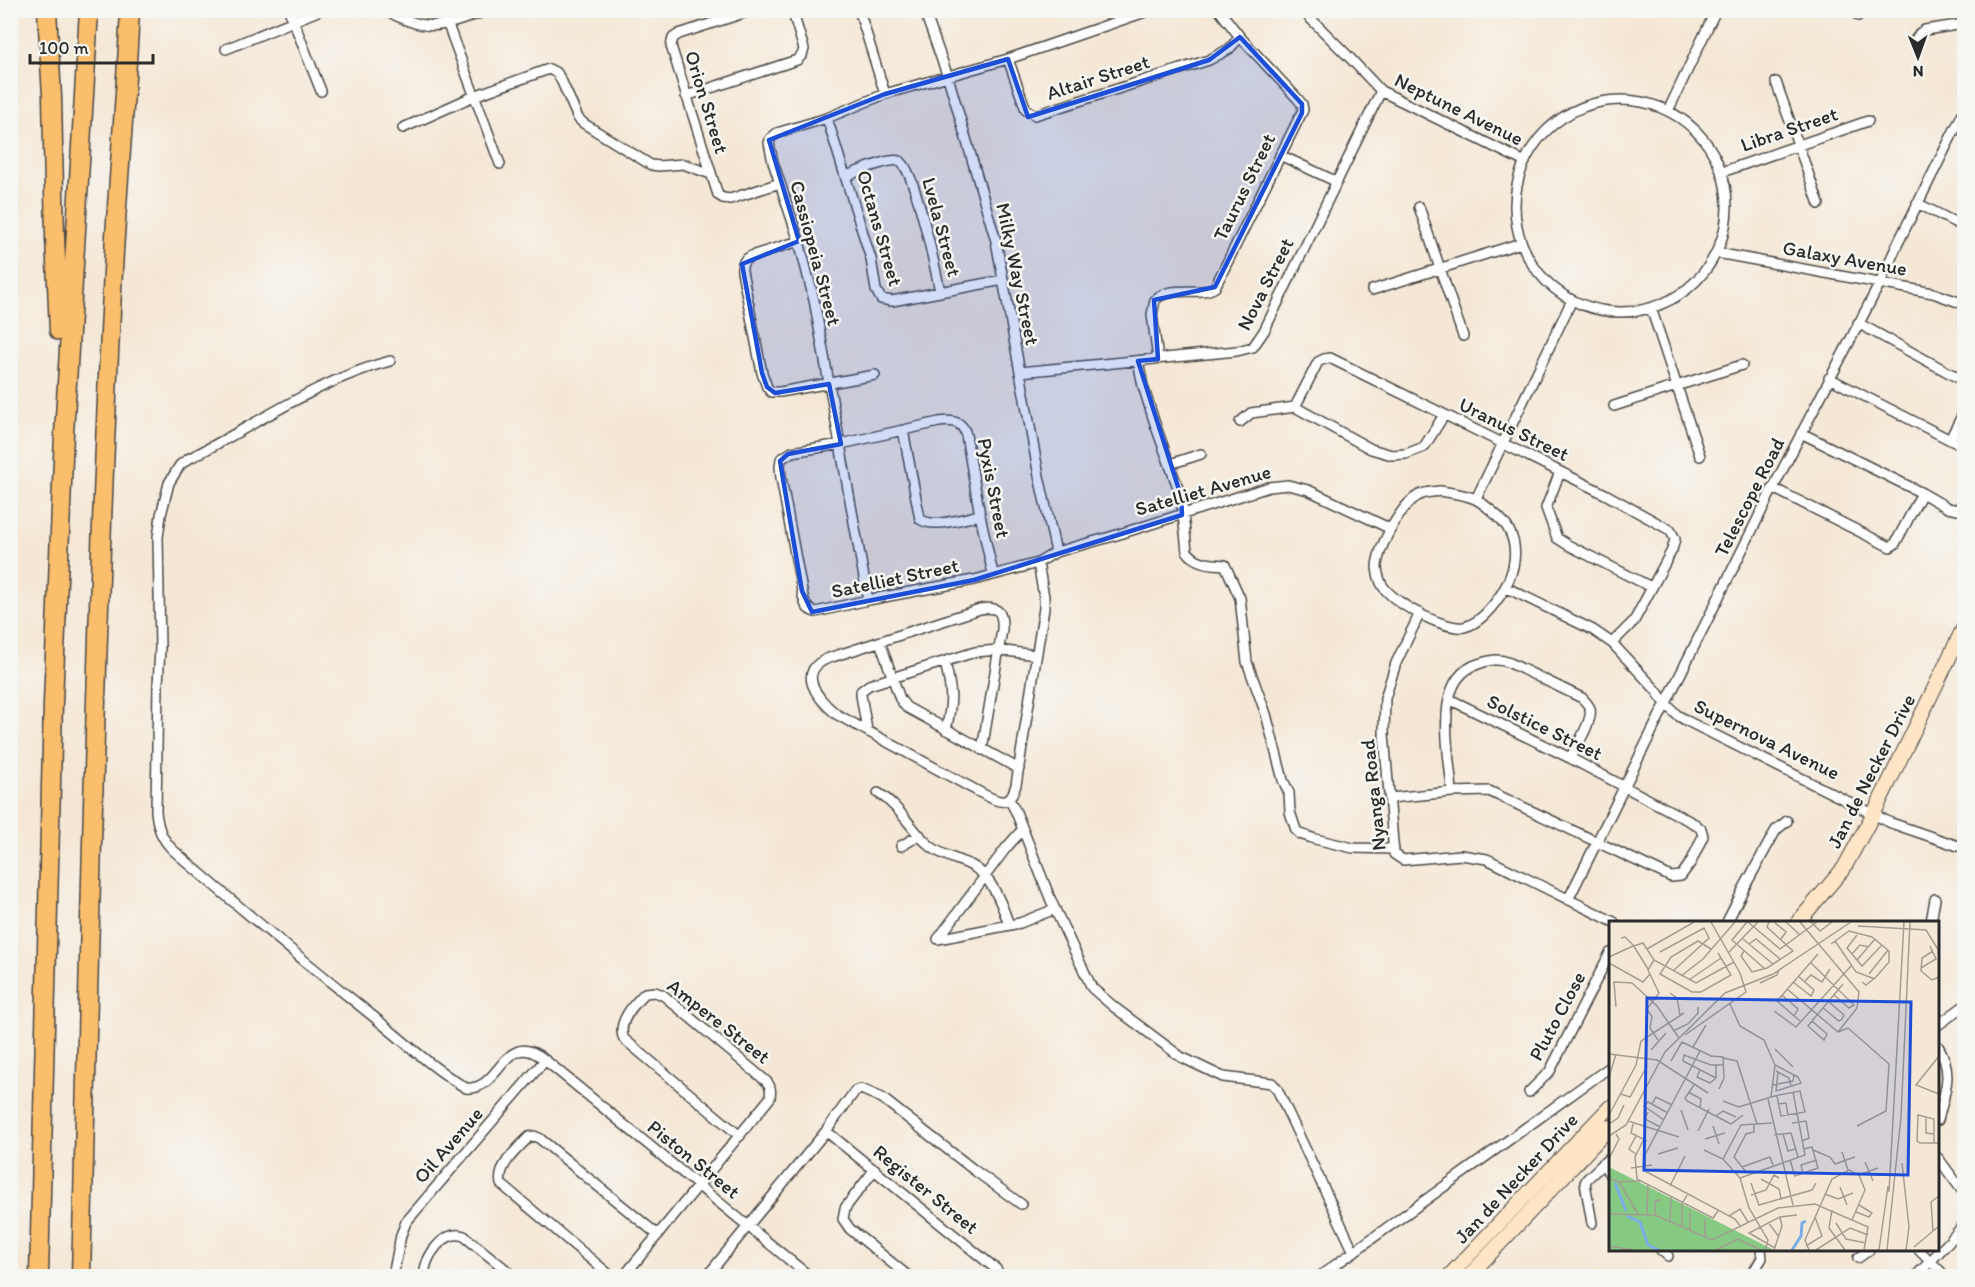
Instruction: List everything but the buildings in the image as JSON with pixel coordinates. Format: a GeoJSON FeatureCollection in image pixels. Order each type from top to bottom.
{"type":"FeatureCollection","features":[{"type":"Feature","properties":{"kind":"highway"},"geometry":{"type":"LineString","coordinates":[[46,10],[52,97],[55,237],[64,434]]}},
{"type":"Feature","properties":{"kind":"highway"},"geometry":{"type":"LineString","coordinates":[[39,1276],[53,703],[64,434],[89,10]]}},
{"type":"Feature","properties":{"kind":"highway"},"geometry":{"type":"LineString","coordinates":[[81,1276],[95,709],[114,263],[132,10]]}},
{"type":"Feature","properties":{"kind":"main road","name":"Jan de Necker Drive"},"geometry":{"type":"LineString","coordinates":[[1798,921],[1844,868],[1874,813],[1965,627]]}},
{"type":"Feature","properties":{"kind":"main road","name":"Jan de Necker Drive"},"geometry":{"type":"LineString","coordinates":[[1449,1276],[1609,1109]]}},
{"type":"Feature","properties":{"kind":"main road","name":"Jan de Necker Drive"},"geometry":{"type":"LineString","coordinates":[[1468,1276],[1609,1129]]}},
{"type":"Feature","properties":{"kind":"street"},"geometry":{"type":"LineString","coordinates":[[290,10],[321,91]]}},
{"type":"Feature","properties":{"kind":"street"},"geometry":{"type":"LineString","coordinates":[[226,49],[320,10]]}},
{"type":"Feature","properties":{"kind":"street"},"geometry":{"type":"LineString","coordinates":[[386,10],[402,19],[422,25],[448,25],[488,10]]}},
{"type":"Feature","properties":{"kind":"street","name":"Orion Street"},"geometry":{"type":"LineString","coordinates":[[753,10],[679,34],[673,38],[671,44],[718,195],[726,199],[780,183]]}},
{"type":"Feature","properties":{"kind":"street"},"geometry":{"type":"LineString","coordinates":[[686,96],[797,60],[802,56],[804,49],[792,10]]}},
{"type":"Feature","properties":{"kind":"street"},"geometry":{"type":"LineString","coordinates":[[858,10],[885,94]]}},
{"type":"Feature","properties":{"kind":"street","name":"Milky Way Street"},"geometry":{"type":"LineString","coordinates":[[924,10],[948,77],[996,241],[1039,476],[1056,552]]}},
{"type":"Feature","properties":{"kind":"street","name":"Cassiopeia Street"},"geometry":{"type":"LineString","coordinates":[[868,600],[814,300],[799,241],[770,150],[770,138],[777,133],[827,118],[885,94],[1008,59],[1152,10]]}},
{"type":"Feature","properties":{"kind":"street","name":"Taurus Street"},"geometry":{"type":"LineString","coordinates":[[1158,359],[1152,315],[1154,301],[1162,294],[1210,290],[1215,287],[1302,113],[1302,104],[1240,37],[1219,10]]}},
{"type":"Feature","properties":{"kind":"street","name":"Neptune Avenue"},"geometry":{"type":"LineString","coordinates":[[1302,10],[1381,92],[1525,162]]}},
{"type":"Feature","properties":{"kind":"street"},"geometry":{"type":"LineString","coordinates":[[1668,111],[1716,10]]}},
{"type":"Feature","properties":{"kind":"street"},"geometry":{"type":"LineString","coordinates":[[1913,43],[1925,30],[1965,24]]}},
{"type":"Feature","properties":{"kind":"street"},"geometry":{"type":"LineString","coordinates":[[448,25],[500,164]]}},
{"type":"Feature","properties":{"kind":"street","name":"Altair Street"},"geometry":{"type":"LineString","coordinates":[[1008,59],[1026,110],[1035,116],[1217,57],[1240,37]]}},
{"type":"Feature","properties":{"kind":"street"},"geometry":{"type":"LineString","coordinates":[[403,128],[474,96],[545,70],[552,70],[557,74],[580,120],[641,160],[659,166],[683,164],[711,174]]}},
{"type":"Feature","properties":{"kind":"street"},"geometry":{"type":"LineString","coordinates":[[1776,82],[1819,204]]}},
{"type":"Feature","properties":{"kind":"street","name":"Nova Street"},"geometry":{"type":"LineString","coordinates":[[1020,372],[1238,351],[1253,347],[1264,330],[1381,92]]}},
{"type":"Feature","properties":{"kind":"street"},"geometry":{"type":"LineString","coordinates":[[1630,101],[1668,111],[1701,136],[1710,147],[1722,172],[1727,192],[1728,213],[1717,253],[1705,272],[1690,288],[1671,300],[1651,308],[1635,312],[1611,312],[1587,307],[1572,300],[1555,290],[1541,276],[1529,260],[1521,243],[1516,222],[1515,202],[1518,181],[1525,162],[1547,130],[1580,109],[1605,102],[1630,101]]}},
{"type":"Feature","properties":{"kind":"street","name":"Telescope Road"},"geometry":{"type":"LineString","coordinates":[[1568,900],[1773,488],[1880,283],[1917,203],[1965,111]]}},
{"type":"Feature","properties":{"kind":"street","name":"Octans Street"},"geometry":{"type":"LineString","coordinates":[[827,118],[871,260],[876,290],[880,298],[892,301],[1003,280]]}},
{"type":"Feature","properties":{"kind":"street","name":"Libra Street"},"geometry":{"type":"LineString","coordinates":[[1722,172],[1868,121]]}},
{"type":"Feature","properties":{"kind":"street"},"geometry":{"type":"LineString","coordinates":[[1280,155],[1337,182]]}},
{"type":"Feature","properties":{"kind":"street","name":"Lvela Street"},"geometry":{"type":"LineString","coordinates":[[846,176],[897,160],[903,162],[926,228],[940,291]]}},
{"type":"Feature","properties":{"kind":"street"},"geometry":{"type":"LineString","coordinates":[[1917,203],[1965,227]]}},
{"type":"Feature","properties":{"kind":"street"},"geometry":{"type":"LineString","coordinates":[[1419,207],[1463,336]]}},
{"type":"Feature","properties":{"kind":"street"},"geometry":{"type":"LineString","coordinates":[[799,241],[751,257],[742,264],[762,373],[767,387],[775,393],[875,375]]}},
{"type":"Feature","properties":{"kind":"street"},"geometry":{"type":"LineString","coordinates":[[1372,290],[1521,243]]}},
{"type":"Feature","properties":{"kind":"street","name":"Galaxy Avenue"},"geometry":{"type":"LineString","coordinates":[[1717,253],[1932,293],[1965,304]]}},
{"type":"Feature","properties":{"kind":"street"},"geometry":{"type":"LineString","coordinates":[[1476,500],[1572,300]]}},
{"type":"Feature","properties":{"kind":"street"},"geometry":{"type":"LineString","coordinates":[[1651,308],[1700,456]]}},
{"type":"Feature","properties":{"kind":"street"},"geometry":{"type":"LineString","coordinates":[[1858,323],[1965,381]]}},
{"type":"Feature","properties":{"kind":"street","name":"Uranus Street"},"geometry":{"type":"LineString","coordinates":[[1295,407],[1318,362],[1327,358],[1641,512],[1673,533],[1675,539],[1672,550],[1634,621],[1612,643]]}},
{"type":"Feature","properties":{"kind":"street"},"geometry":{"type":"LineString","coordinates":[[390,361],[355,371],[327,384],[188,459],[171,477],[158,537],[160,648],[156,812],[160,833],[173,850],[263,928],[457,1083],[466,1088],[482,1086],[509,1056],[519,1051],[529,1051],[544,1060]]}},
{"type":"Feature","properties":{"kind":"street"},"geometry":{"type":"LineString","coordinates":[[1138,361],[1143,387],[1181,496],[1188,554],[1202,562],[1225,565],[1240,598],[1247,662],[1266,714],[1283,780],[1289,793],[1290,812],[1296,830],[1300,834],[1315,839],[1353,848],[1394,849]]}},
{"type":"Feature","properties":{"kind":"street"},"geometry":{"type":"LineString","coordinates":[[1614,406],[1742,365]]}},
{"type":"Feature","properties":{"kind":"street"},"geometry":{"type":"LineString","coordinates":[[1829,378],[1965,447]]}},
{"type":"Feature","properties":{"kind":"street"},"geometry":{"type":"LineString","coordinates":[[1240,422],[1251,413],[1295,407],[1371,449],[1392,455],[1406,454],[1424,447],[1444,416]]}},
{"type":"Feature","properties":{"kind":"street"},"geometry":{"type":"LineString","coordinates":[[1950,439],[1965,412]]}},
{"type":"Feature","properties":{"kind":"street","name":"Pyxis Street"},"geometry":{"type":"LineString","coordinates":[[840,444],[950,420],[960,424],[966,435],[993,574]]}},
{"type":"Feature","properties":{"kind":"street"},"geometry":{"type":"LineString","coordinates":[[903,430],[920,519],[925,523],[934,523],[980,514]]}},
{"type":"Feature","properties":{"kind":"street"},"geometry":{"type":"LineString","coordinates":[[1801,433],[1953,510],[1962,504],[1965,519]]}},
{"type":"Feature","properties":{"kind":"street","name":"Satelliet Street"},"geometry":{"type":"LineString","coordinates":[[840,444],[788,454],[780,461],[781,477],[806,605],[812,612],[974,580],[1038,563],[1056,552]]}},
{"type":"Feature","properties":{"kind":"street"},"geometry":{"type":"LineString","coordinates":[[1170,464],[1201,454]]}},
{"type":"Feature","properties":{"kind":"street"},"geometry":{"type":"LineString","coordinates":[[1560,472],[1546,508],[1557,538],[1651,587]]}},
{"type":"Feature","properties":{"kind":"street","name":"Satelliet Avenue"},"geometry":{"type":"LineString","coordinates":[[1056,552],[1269,487],[1288,485],[1308,490],[1391,529]]}},
{"type":"Feature","properties":{"kind":"street"},"geometry":{"type":"LineString","coordinates":[[1773,488],[1890,547],[1895,544],[1923,493]]}},
{"type":"Feature","properties":{"kind":"street"},"geometry":{"type":"LineString","coordinates":[[1440,491],[1476,500],[1503,520],[1514,540],[1514,557],[1505,587],[1491,608],[1470,625],[1453,626],[1420,613],[1389,594],[1381,582],[1377,565],[1391,529],[1408,503],[1422,494],[1440,491]]}},
{"type":"Feature","properties":{"kind":"street"},"geometry":{"type":"LineString","coordinates":[[982,750],[1002,630],[1002,616],[998,611],[991,608],[980,609],[820,661],[815,665],[811,675],[816,694],[836,714],[981,793],[1000,802],[1009,800],[1014,792],[1019,769],[1044,609],[1038,563]]}},
{"type":"Feature","properties":{"kind":"street","name":"Supernova Avenue"},"geometry":{"type":"LineString","coordinates":[[1505,587],[1567,616],[1612,643],[1666,704],[1687,721],[1892,823],[1965,848]]}},
{"type":"Feature","properties":{"kind":"street","name":"Nyanga Road"},"geometry":{"type":"LineString","coordinates":[[1420,613],[1396,663],[1385,698],[1384,734],[1396,856],[1403,860],[1461,855],[1486,859],[1612,921]]}},
{"type":"Feature","properties":{"kind":"street"},"geometry":{"type":"LineString","coordinates":[[880,642],[900,699],[906,707],[1019,769]]}},
{"type":"Feature","properties":{"kind":"street"},"geometry":{"type":"LineString","coordinates":[[867,730],[861,691],[869,685],[975,652],[998,650],[1036,655]]}},
{"type":"Feature","properties":{"kind":"street"},"geometry":{"type":"LineString","coordinates":[[1452,792],[1446,718],[1449,699],[1459,675],[1473,666],[1498,659],[1582,698],[1590,709],[1587,724],[1570,758]]}},
{"type":"Feature","properties":{"kind":"street"},"geometry":{"type":"LineString","coordinates":[[945,662],[952,692],[946,730]]}},
{"type":"Feature","properties":{"kind":"street","name":"Solstice Street"},"geometry":{"type":"LineString","coordinates":[[1449,699],[1570,758],[1695,824],[1703,836],[1685,872],[1674,878],[1597,841]]}},
{"type":"Feature","properties":{"kind":"street"},"geometry":{"type":"LineString","coordinates":[[1390,798],[1489,791],[1597,841]]}},
{"type":"Feature","properties":{"kind":"street"},"geometry":{"type":"LineString","coordinates":[[878,793],[909,820],[930,846],[938,852],[970,864],[984,877],[996,894],[1009,925]]}},
{"type":"Feature","properties":{"kind":"street"},"geometry":{"type":"LineString","coordinates":[[1009,800],[1055,909],[1092,988],[1180,1057],[1223,1077],[1272,1083],[1277,1089],[1354,1252]]}},
{"type":"Feature","properties":{"kind":"street"},"geometry":{"type":"LineString","coordinates":[[1728,921],[1776,830],[1787,821]]}},
{"type":"Feature","properties":{"kind":"street"},"geometry":{"type":"LineString","coordinates":[[1022,830],[938,939],[1020,923],[1055,909]]}},
{"type":"Feature","properties":{"kind":"street"},"geometry":{"type":"LineString","coordinates":[[901,846],[920,835]]}},
{"type":"Feature","properties":{"kind":"street"},"geometry":{"type":"LineString","coordinates":[[1930,921],[1935,899]]}},
{"type":"Feature","properties":{"kind":"street","name":"Pluto Close"},"geometry":{"type":"LineString","coordinates":[[1529,1092],[1550,1071],[1609,957]]}},
{"type":"Feature","properties":{"kind":"street","name":"Ampere Street"},"geometry":{"type":"LineString","coordinates":[[624,1276],[740,1136],[770,1098],[771,1090],[769,1083],[663,995],[655,992],[645,993],[622,1023],[621,1030],[624,1040],[740,1136]]}},
{"type":"Feature","properties":{"kind":"street"},"geometry":{"type":"LineString","coordinates":[[1939,1024],[1963,1010]]}},
{"type":"Feature","properties":{"kind":"street"},"geometry":{"type":"LineString","coordinates":[[1939,1048],[1948,1068],[1947,1086],[1939,1116]]}},
{"type":"Feature","properties":{"kind":"street","name":"Piston Street"},"geometry":{"type":"LineString","coordinates":[[544,1060],[809,1276]]}},
{"type":"Feature","properties":{"kind":"street","name":"Oil Avenue"},"geometry":{"type":"LineString","coordinates":[[393,1276],[401,1235],[406,1222],[544,1060]]}},
{"type":"Feature","properties":{"kind":"street"},"geometry":{"type":"LineString","coordinates":[[1320,1276],[1609,1067]]}},
{"type":"Feature","properties":{"kind":"street"},"geometry":{"type":"LineString","coordinates":[[707,1276],[826,1131],[855,1091],[866,1089],[882,1098],[1021,1204]]}},
{"type":"Feature","properties":{"kind":"street","name":"Register Street"},"geometry":{"type":"LineString","coordinates":[[826,1131],[996,1269],[1000,1276]]}},
{"type":"Feature","properties":{"kind":"street"},"geometry":{"type":"LineString","coordinates":[[611,1276],[501,1184],[500,1176],[503,1168],[529,1137],[539,1138],[658,1235]]}},
{"type":"Feature","properties":{"kind":"street"},"geometry":{"type":"LineString","coordinates":[[1939,1159],[1965,1193]]}},
{"type":"Feature","properties":{"kind":"street"},"geometry":{"type":"LineString","coordinates":[[1592,1223],[1585,1184],[1587,1179],[1607,1160]]}},
{"type":"Feature","properties":{"kind":"street"},"geometry":{"type":"LineString","coordinates":[[875,1169],[845,1208],[843,1219],[850,1229],[908,1276]]}},
{"type":"Feature","properties":{"kind":"street"},"geometry":{"type":"LineString","coordinates":[[1916,1276],[1965,1224]]}},
{"type":"Feature","properties":{"kind":"street"},"geometry":{"type":"LineString","coordinates":[[425,1276],[428,1259],[445,1238],[454,1233],[464,1236],[514,1276]]}},
{"type":"Feature","properties":{"kind":"street"},"geometry":{"type":"LineString","coordinates":[[1751,1276],[1762,1258],[1761,1251]]}},
{"type":"Feature","properties":{"kind":"street"},"geometry":{"type":"LineString","coordinates":[[1858,1258],[1868,1251]]}},
{"type":"Feature","properties":{"kind":"street"},"geometry":{"type":"LineString","coordinates":[[1920,1251],[1945,1276]]}},
{"type":"Feature","properties":{"kind":"highlighted area"},"geometry":{"type":"Polygon","coordinates":[[[1240,37],[1302,104],[1302,113],[1215,287],[1154,300],[1158,359],[1138,361],[1181,496],[1182,515],[974,580],[812,612],[802,591],[780,461],[788,454],[841,444],[829,384],[775,393],[767,387],[762,373],[742,264],[799,241],[769,140],[885,94],[1008,59],[1028,117],[1209,60],[1240,37]]]}}]}
